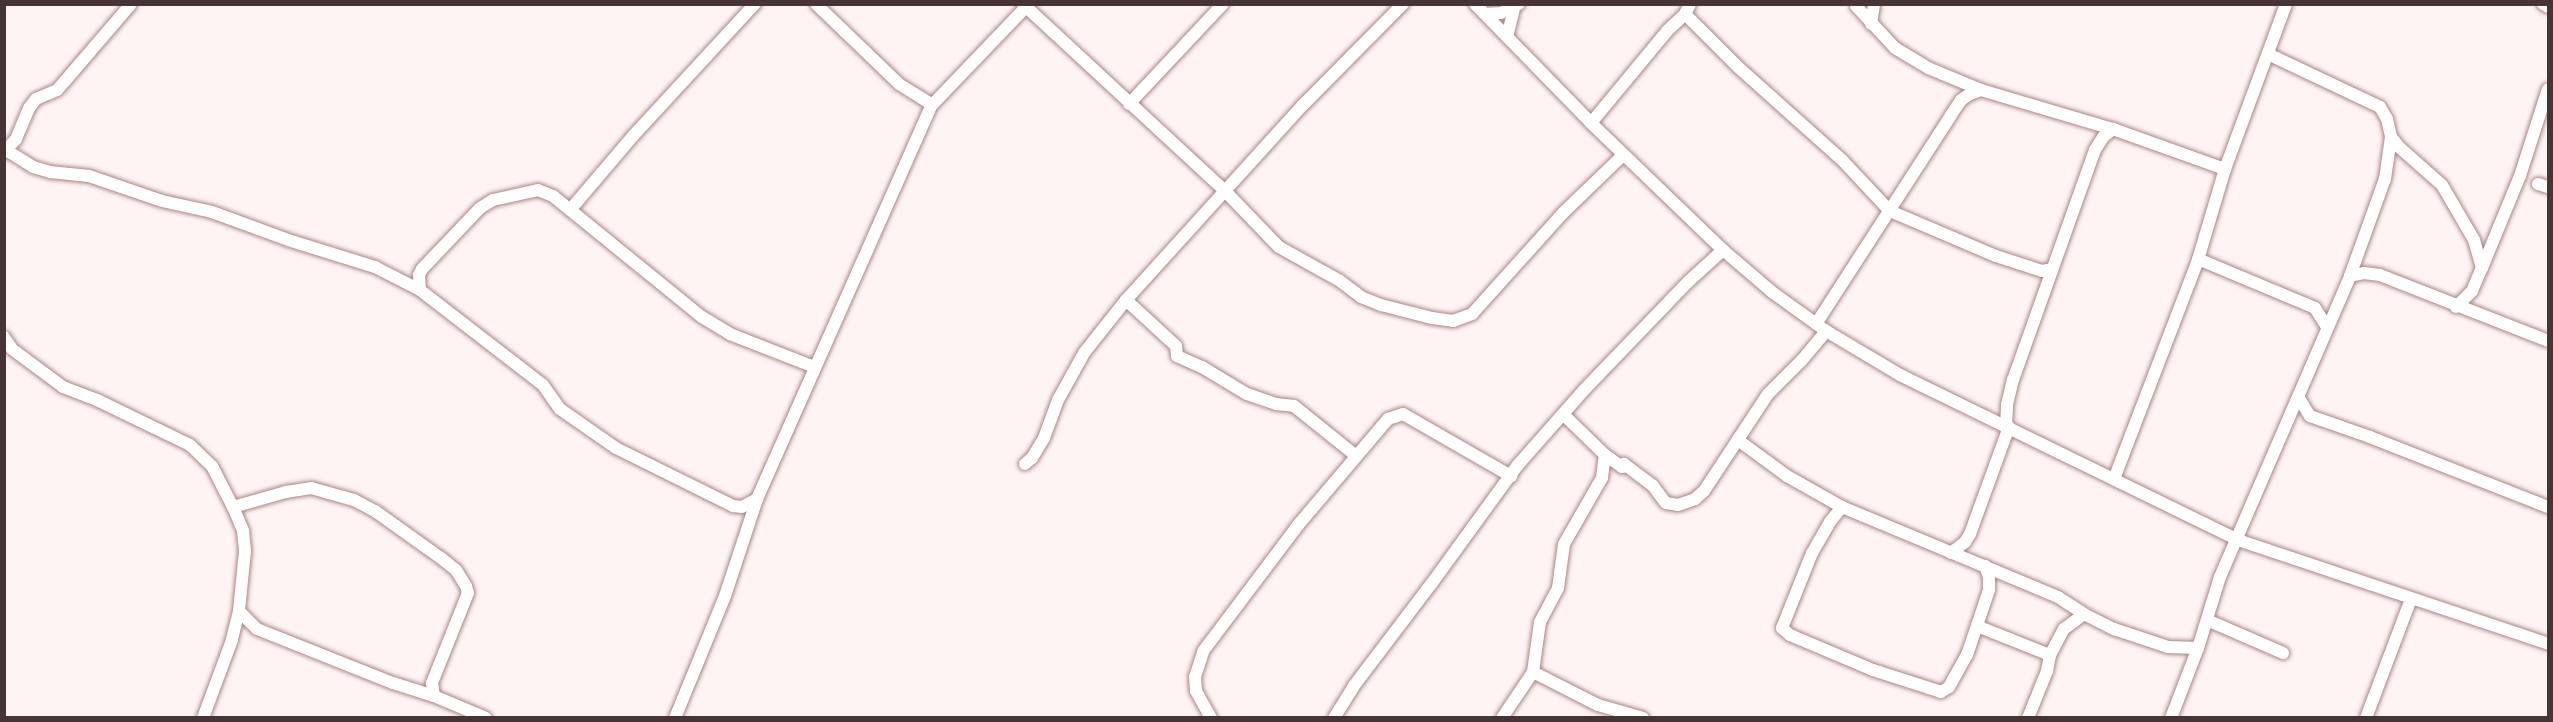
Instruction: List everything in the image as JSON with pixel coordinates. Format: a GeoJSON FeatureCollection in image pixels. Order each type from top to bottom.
{"type":"FeatureCollection","features":[{"type":"Feature","properties":{"kind":"street"},"geometry":{"type":"LineString","coordinates":[[131,4],[66,81],[57,90],[36,99],[29,108],[16,139],[5,151],[50,172],[89,176],[162,201],[212,212],[288,240],[356,260],[420,290],[543,385],[560,409],[616,448],[734,506],[742,507],[757,499]]}},
{"type":"Feature","properties":{"kind":"street"},"geometry":{"type":"LineString","coordinates":[[570,210],[633,136],[755,4]]}},
{"type":"Feature","properties":{"kind":"street"},"geometry":{"type":"LineString","coordinates":[[816,4],[899,84],[932,105]]}},
{"type":"Feature","properties":{"kind":"street"},"geometry":{"type":"LineString","coordinates":[[1129,104],[1223,4]]}},
{"type":"Feature","properties":{"kind":"street"},"geometry":{"type":"LineString","coordinates":[[1025,464],[1032,458],[1044,438],[1058,400],[1084,353],[1126,300],[1304,104],[1403,4]]}},
{"type":"Feature","properties":{"kind":"street"},"geometry":{"type":"LineString","coordinates":[[1475,4],[1623,155],[1723,250],[1772,292],[1821,327],[1900,375],[2238,540],[2548,644]]}},
{"type":"Feature","properties":{"kind":"street"},"geometry":{"type":"LineString","coordinates":[[1871,24],[1874,4]]}},
{"type":"Feature","properties":{"kind":"street"},"geometry":{"type":"LineString","coordinates":[[2114,479],[2198,259],[2225,169],[2286,4]]}},
{"type":"Feature","properties":{"kind":"street"},"geometry":{"type":"LineString","coordinates":[[2543,4],[2548,7]]}},
{"type":"Feature","properties":{"kind":"street"},"geometry":{"type":"LineString","coordinates":[[1860,5],[1871,24],[1895,48],[1928,68],[1982,90],[2113,129],[2225,169]]}},
{"type":"Feature","properties":{"kind":"street"},"geometry":{"type":"LineString","coordinates":[[675,717],[725,596],[757,499],[932,105],[1026,6],[1226,192],[1279,247],[1340,281],[1354,292],[1381,305],[1453,321],[1472,314],[1562,214],[1623,155]]}},
{"type":"Feature","properties":{"kind":"street"},"geometry":{"type":"LineString","coordinates":[[1485,14],[1517,7]]}},
{"type":"Feature","properties":{"kind":"street"},"geometry":{"type":"LineString","coordinates":[[1507,37],[1517,7]]}},
{"type":"Feature","properties":{"kind":"street"},"geometry":{"type":"LineString","coordinates":[[1591,123],[1688,9],[1738,67],[1843,161],[1890,210],[1996,256],[2048,274]]}},
{"type":"Feature","properties":{"kind":"street"},"geometry":{"type":"LineString","coordinates":[[2171,717],[2198,648],[2220,577],[2238,540],[2350,276],[2385,179],[2391,137],[2387,119],[2380,107],[2268,54]]}},
{"type":"Feature","properties":{"kind":"street"},"geometry":{"type":"LineString","coordinates":[[2456,307],[2472,291],[2482,268],[2520,176],[2548,88]]}},
{"type":"Feature","properties":{"kind":"street"},"geometry":{"type":"LineString","coordinates":[[1563,414],[1605,455],[1622,466],[1624,464],[1653,486],[1666,503],[1678,505],[1695,499],[1704,491],[1768,393],[1802,360],[1890,210],[1962,100],[1982,90]]}},
{"type":"Feature","properties":{"kind":"street"},"geometry":{"type":"LineString","coordinates":[[1951,553],[1965,542],[2007,426],[2010,390],[2048,274],[2095,150],[2103,137],[2113,129]]}},
{"type":"Feature","properties":{"kind":"street"},"geometry":{"type":"LineString","coordinates":[[2391,137],[2442,185],[2474,240],[2482,268]]}},
{"type":"Feature","properties":{"kind":"street"},"geometry":{"type":"LineString","coordinates":[[420,290],[422,269],[480,208],[493,200],[538,190],[553,196],[678,300],[730,334],[814,367]]}},
{"type":"Feature","properties":{"kind":"street"},"geometry":{"type":"LineString","coordinates":[[1334,717],[1353,687],[1511,476],[1516,466],[1689,281],[1723,250]]}},
{"type":"Feature","properties":{"kind":"street"},"geometry":{"type":"LineString","coordinates":[[2198,259],[2315,308],[2327,327]]}},
{"type":"Feature","properties":{"kind":"street"},"geometry":{"type":"LineString","coordinates":[[2350,276],[2364,273],[2380,275],[2456,307],[2548,341]]}},
{"type":"Feature","properties":{"kind":"street"},"geometry":{"type":"LineString","coordinates":[[1126,300],[1176,346],[1177,356],[1202,367],[1247,394],[1276,404],[1294,406],[1356,455]]}},
{"type":"Feature","properties":{"kind":"street"},"geometry":{"type":"LineString","coordinates":[[4,337],[12,349],[63,387],[97,400],[190,445],[212,466],[243,531],[245,551],[239,611],[232,640],[203,717]]}},
{"type":"Feature","properties":{"kind":"street"},"geometry":{"type":"LineString","coordinates":[[2298,398],[2310,416]]}},
{"type":"Feature","properties":{"kind":"street"},"geometry":{"type":"LineString","coordinates":[[1211,717],[1196,691],[1195,678],[1204,650],[1299,524],[1330,491],[1356,455],[1388,419],[1403,414],[1511,476]]}},
{"type":"Feature","properties":{"kind":"street"},"geometry":{"type":"LineString","coordinates":[[2287,424],[2310,416],[2370,436],[2548,507]]}},
{"type":"Feature","properties":{"kind":"street"},"geometry":{"type":"LineString","coordinates":[[1738,440],[1787,476],[1842,507],[2058,597],[2084,614],[2114,629],[2168,647],[2198,648]]}},
{"type":"Feature","properties":{"kind":"street"},"geometry":{"type":"LineString","coordinates":[[1502,717],[1533,672],[1540,622],[1558,588],[1564,544],[1602,478],[1605,455]]}},
{"type":"Feature","properties":{"kind":"street"},"geometry":{"type":"LineString","coordinates":[[233,507],[304,487],[354,500],[375,511],[456,570],[466,585],[467,599],[432,684],[434,696]]}},
{"type":"Feature","properties":{"kind":"street"},"geometry":{"type":"LineString","coordinates":[[1842,507],[1830,522],[1812,553],[1782,628],[1785,632],[1873,670],[1941,692],[1949,687],[1967,656],[1989,590],[1989,577],[1984,566]]}},
{"type":"Feature","properties":{"kind":"street"},"geometry":{"type":"LineString","coordinates":[[1965,542],[1969,560]]}},
{"type":"Feature","properties":{"kind":"street"},"geometry":{"type":"LineString","coordinates":[[1989,590],[2007,576]]}},
{"type":"Feature","properties":{"kind":"street"},"geometry":{"type":"LineString","coordinates":[[2366,717],[2411,599]]}},
{"type":"Feature","properties":{"kind":"street"},"geometry":{"type":"LineString","coordinates":[[239,611],[257,629],[486,717]]}},
{"type":"Feature","properties":{"kind":"street"},"geometry":{"type":"LineString","coordinates":[[2028,717],[2047,671],[2050,655],[2064,629],[2084,614]]}},
{"type":"Feature","properties":{"kind":"street"},"geometry":{"type":"LineString","coordinates":[[2207,620],[2283,653]]}},
{"type":"Feature","properties":{"kind":"street"},"geometry":{"type":"LineString","coordinates":[[1977,626],[2050,655]]}},
{"type":"Feature","properties":{"kind":"street"},"geometry":{"type":"LineString","coordinates":[[1533,672],[1598,705],[1643,717]]}}]}
